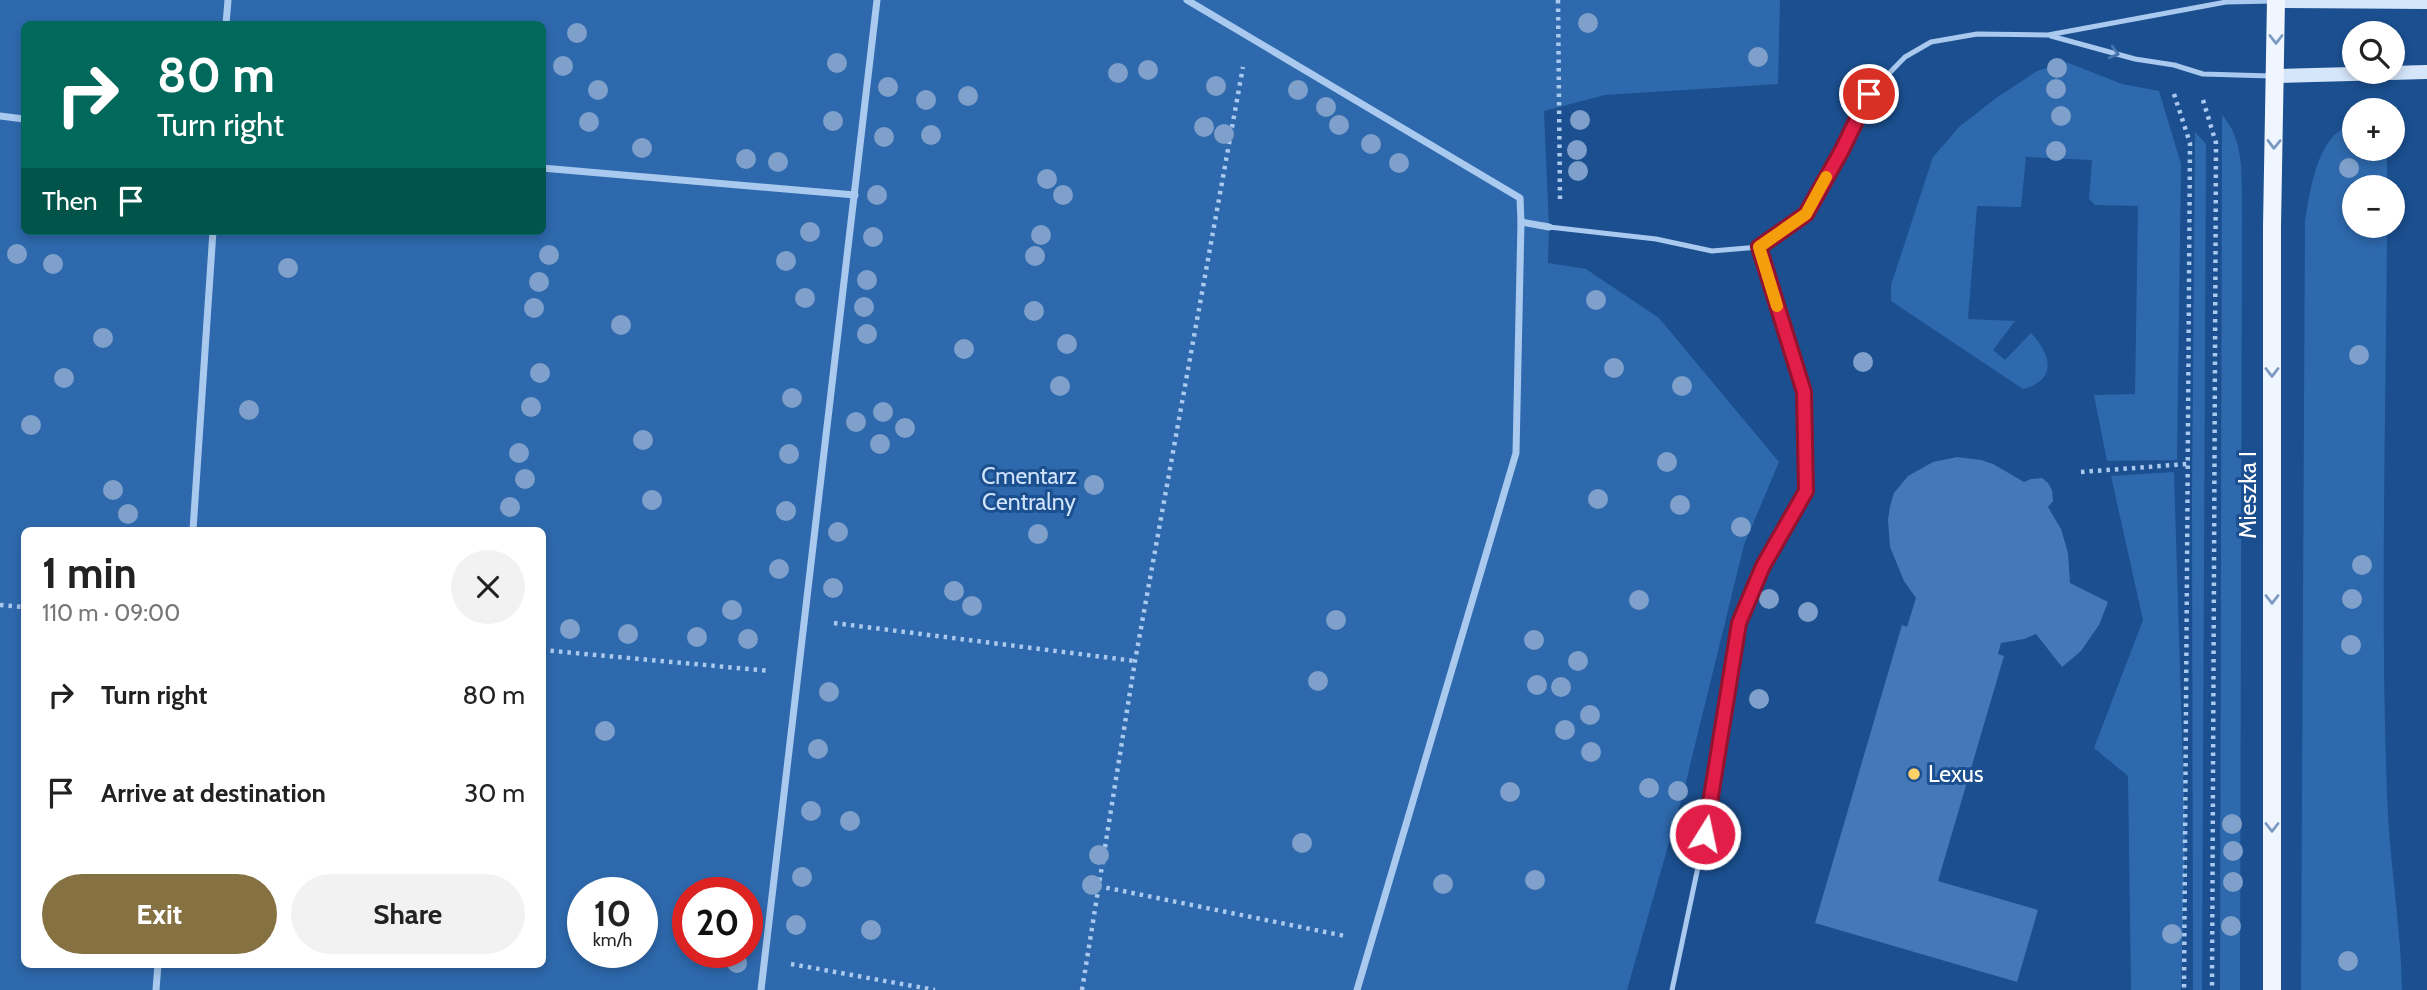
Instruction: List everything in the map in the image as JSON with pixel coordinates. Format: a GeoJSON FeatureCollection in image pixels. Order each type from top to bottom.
{"type":"FeatureCollection","features":[{"type":"Feature","properties":{"kind":"main road","name":"Mieszka I"},"geometry":{"type":"LineString","coordinates":[[2272,990],[2272,226],[2276,1]]}},
{"type":"Feature","properties":{"kind":"street"},"geometry":{"type":"LineString","coordinates":[[226,21],[228,0]]}},
{"type":"Feature","properties":{"kind":"street"},"geometry":{"type":"LineString","coordinates":[[761,990],[877,0]]}},
{"type":"Feature","properties":{"kind":"street"},"geometry":{"type":"LineString","coordinates":[[1187,0],[1520,198],[1516,453],[1357,990]]}},
{"type":"Feature","properties":{"kind":"street"},"geometry":{"type":"LineString","coordinates":[[2276,1],[2427,2]]}},
{"type":"Feature","properties":{"kind":"street"},"geometry":{"type":"LineString","coordinates":[[2276,76],[2427,72]]}},
{"type":"Feature","properties":{"kind":"street"},"geometry":{"type":"LineString","coordinates":[[0,116],[21,118]]}},
{"type":"Feature","properties":{"kind":"street"},"geometry":{"type":"LineString","coordinates":[[546,168],[855,195]]}},
{"type":"Feature","properties":{"kind":"street"},"geometry":{"type":"LineString","coordinates":[[1521,222],[1549,227]]}},
{"type":"Feature","properties":{"kind":"street"},"geometry":{"type":"LineString","coordinates":[[193,527],[213,235]]}},
{"type":"Feature","properties":{"kind":"street"},"geometry":{"type":"LineString","coordinates":[[156,990],[158,968]]}},
{"type":"Feature","properties":{"kind":"lane"},"geometry":{"type":"LineString","coordinates":[[1549,227],[1656,239],[1713,251],[1759,247],[1806,214],[1842,150],[1869,94],[1905,57],[1931,42],[1977,34],[2048,35],[2226,2],[2276,1]]}},
{"type":"Feature","properties":{"kind":"lane"},"geometry":{"type":"LineString","coordinates":[[2048,35],[2203,74],[2276,76]]}},
{"type":"Feature","properties":{"kind":"lane"},"geometry":{"type":"LineString","coordinates":[[1672,990],[1705,834],[1739,623],[1763,566],[1806,491],[1804,392],[1759,247]]}},
{"type":"Feature","properties":{"kind":"path"},"geometry":{"type":"LineString","coordinates":[[1558,0],[1560,228]]}},
{"type":"Feature","properties":{"kind":"path"},"geometry":{"type":"LineString","coordinates":[[1082,990],[1135,661],[1248,37]]}},
{"type":"Feature","properties":{"kind":"path"},"geometry":{"type":"LineString","coordinates":[[2173,89],[2190,143],[2183,990]]}},
{"type":"Feature","properties":{"kind":"path"},"geometry":{"type":"LineString","coordinates":[[2202,94],[2216,143],[2212,990]]}},
{"type":"Feature","properties":{"kind":"path"},"geometry":{"type":"LineString","coordinates":[[2081,472],[2187,464]]}},
{"type":"Feature","properties":{"kind":"path"},"geometry":{"type":"LineString","coordinates":[[0,605],[21,607]]}},
{"type":"Feature","properties":{"kind":"path"},"geometry":{"type":"LineString","coordinates":[[805,619],[1135,661]]}},
{"type":"Feature","properties":{"kind":"path"},"geometry":{"type":"LineString","coordinates":[[546,650],[799,673]]}},
{"type":"Feature","properties":{"kind":"path"},"geometry":{"type":"LineString","coordinates":[[1098,886],[1371,941]]}},
{"type":"Feature","properties":{"kind":"path"},"geometry":{"type":"LineString","coordinates":[[764,959],[935,990]]}},
{"type":"Feature","properties":{"kind":"green space","name":"Cmentarz Centralny"},"geometry":{"type":"Polygon","coordinates":[[[0,0],[1780,0],[1778,84],[1605,95],[1544,111],[1548,263],[1586,269],[1659,318],[1779,462],[1744,545],[1684,790],[1627,990],[0,990],[0,0]]]}},
{"type":"Feature","properties":{"kind":"green space"},"geometry":{"type":"Polygon","coordinates":[[[2066,62],[2122,84],[2159,91],[2181,164],[2177,460],[2107,461],[2094,395],[2135,394],[2138,206],[2095,205],[2089,199],[2092,160],[2026,157],[2021,207],[1977,206],[1968,319],[2015,321],[1993,350],[2005,360],[2031,333],[2043,349],[2048,365],[2042,379],[2034,385],[2023,389],[1891,301],[1891,285],[1933,157],[1959,127],[1996,98],[2037,71],[2066,62]]]}},
{"type":"Feature","properties":{"kind":"green space"},"geometry":{"type":"Polygon","coordinates":[[[2222,115],[2235,137],[2242,174],[2240,990],[2220,990],[2222,115]]]}},
{"type":"Feature","properties":{"kind":"green space"},"geometry":{"type":"Polygon","coordinates":[[[2342,130],[2342,161],[2387,161],[2387,175],[2342,175],[2342,238],[2387,238],[2385,723],[2388,819],[2402,990],[2301,990],[2305,221],[2319,161],[2330,139],[2342,130]]]}},
{"type":"Feature","properties":{"kind":"green space"},"geometry":{"type":"Polygon","coordinates":[[[2195,132],[2206,144],[2202,990],[2193,990],[2192,500],[2195,132]]]}},
{"type":"Feature","properties":{"kind":"green space"},"geometry":{"type":"Polygon","coordinates":[[[2174,472],[2185,833],[2181,990],[2131,990],[2128,776],[2094,748],[2143,620],[2111,476],[2174,472]]]}},
{"type":"Feature","properties":{"kind":"building","name":"Lexus"},"geometry":{"type":"Polygon","coordinates":[[[1957,457],[1993,464],[2024,482],[2042,478],[2048,483],[2053,501],[2048,507],[2061,529],[2068,553],[2070,583],[2108,602],[2099,625],[2081,651],[2062,667],[2036,634],[2001,643],[1998,654],[2004,656],[1938,881],[2038,910],[2017,982],[1815,923],[1902,625],[1907,627],[1916,598],[1904,581],[1890,547],[1890,506],[1894,493],[1908,476],[1933,462],[1957,457]]]}},
{"type":"Feature","properties":{"kind":"slow traffic"},"geometry":{"type":"LineString","coordinates":[[1777,306],[1759,247],[1806,214],[1826,177]]}},
{"type":"Feature","properties":{"kind":"place","name":"Lexus"},"geometry":{"type":"Point","coordinates":[1914,774]}},
{"type":"Feature","properties":{"kind":"route"},"geometry":{"type":"LineString","coordinates":[[1705,834],[1739,623],[1763,566],[1806,491],[1804,392],[1759,247],[1806,214],[1842,150],[1869,94]]}}]}
